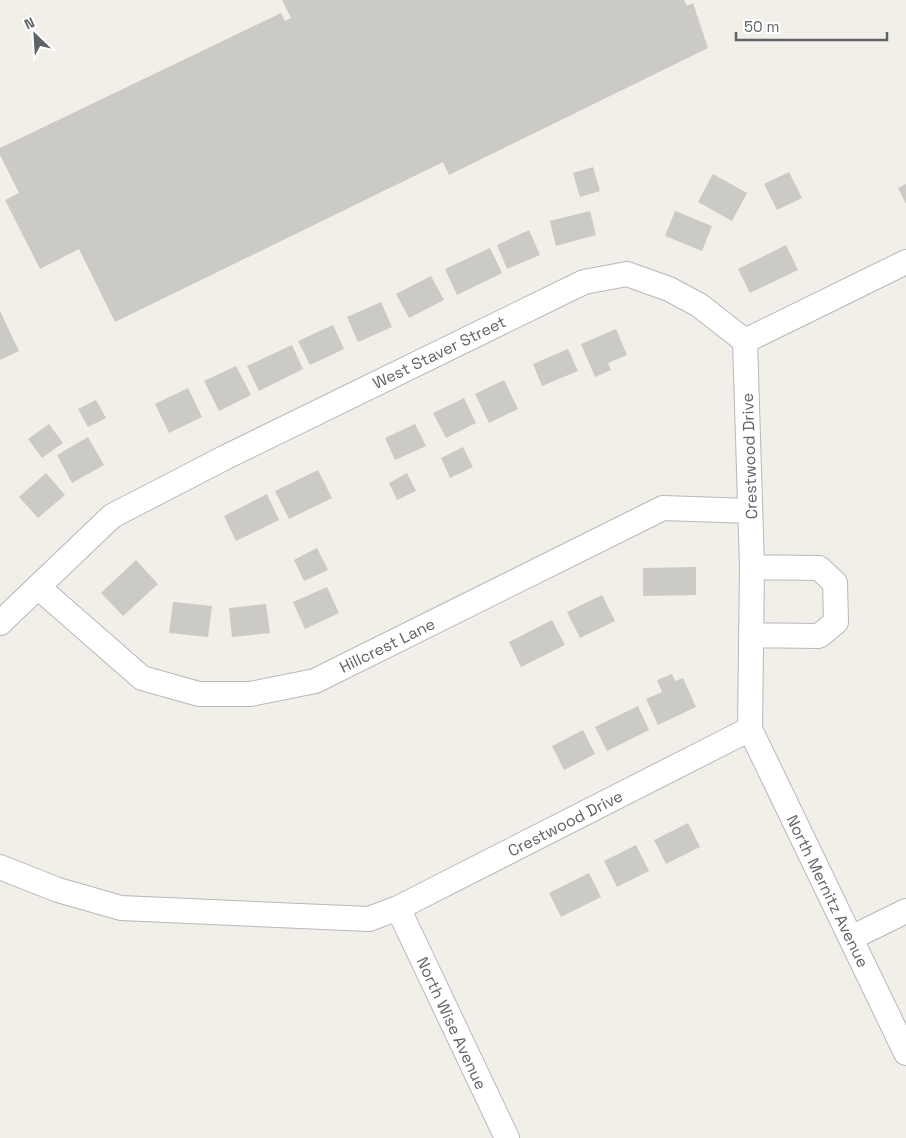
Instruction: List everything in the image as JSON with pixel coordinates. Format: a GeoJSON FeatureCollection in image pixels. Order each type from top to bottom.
{"type":"FeatureCollection","features":[{"type":"Feature","properties":{"kind":"street"},"geometry":{"type":"LineString","coordinates":[[745,341],[906,262]]}},
{"type":"Feature","properties":{"kind":"street","name":"West Staver Street"},"geometry":{"type":"LineString","coordinates":[[0,623],[112,516],[226,457],[584,282],[627,274],[669,289],[699,305],[745,341]]}},
{"type":"Feature","properties":{"kind":"street","name":"Crestwood Drive"},"geometry":{"type":"LineString","coordinates":[[0,867],[58,890],[121,908],[369,919],[398,908],[750,728],[752,567],[745,341]]}},
{"type":"Feature","properties":{"kind":"street","name":"Hillcrest Lane"},"geometry":{"type":"LineString","coordinates":[[38,587],[142,678],[198,694],[250,694],[315,682],[662,508],[750,511]]}},
{"type":"Feature","properties":{"kind":"street"},"geometry":{"type":"LineString","coordinates":[[751,635],[819,636],[836,622],[835,583],[819,568],[752,567]]}},
{"type":"Feature","properties":{"kind":"street","name":"North Mernitz Avenue"},"geometry":{"type":"LineString","coordinates":[[750,728],[906,1053]]}},
{"type":"Feature","properties":{"kind":"street","name":"North Wise Avenue"},"geometry":{"type":"LineString","coordinates":[[398,908],[507,1138]]}},
{"type":"Feature","properties":{"kind":"street"},"geometry":{"type":"LineString","coordinates":[[851,938],[906,911]]}},
{"type":"Feature","properties":{"kind":"building"},"geometry":{"type":"Polygon","coordinates":[[[282,0],[684,0],[687,6],[693,3],[708,48],[449,175],[443,162],[115,322],[79,249],[40,269],[5,200],[19,193],[0,155],[0,148],[281,13],[285,21],[291,18],[282,0]]]}},
{"type":"Feature","properties":{"kind":"building"},"geometry":{"type":"Polygon","coordinates":[[[593,167],[600,191],[580,197],[573,173],[593,167]]]}},
{"type":"Feature","properties":{"kind":"building"},"geometry":{"type":"Polygon","coordinates":[[[789,172],[802,198],[777,210],[764,184],[789,172]]]}},
{"type":"Feature","properties":{"kind":"building"},"geometry":{"type":"Polygon","coordinates":[[[713,174],[747,193],[732,221],[698,202],[713,174]]]}},
{"type":"Feature","properties":{"kind":"building"},"geometry":{"type":"Polygon","coordinates":[[[906,184],[906,204],[898,188],[906,184]]]}},
{"type":"Feature","properties":{"kind":"building"},"geometry":{"type":"Polygon","coordinates":[[[590,211],[596,235],[556,246],[550,221],[590,211]]]}},
{"type":"Feature","properties":{"kind":"building"},"geometry":{"type":"Polygon","coordinates":[[[675,211],[712,226],[702,251],[665,236],[675,211]]]}},
{"type":"Feature","properties":{"kind":"building"},"geometry":{"type":"Polygon","coordinates":[[[529,230],[540,255],[507,269],[497,245],[529,230]]]}},
{"type":"Feature","properties":{"kind":"building"},"geometry":{"type":"Polygon","coordinates":[[[786,245],[798,270],[750,293],[738,269],[786,245]]]}},
{"type":"Feature","properties":{"kind":"building"},"geometry":{"type":"Polygon","coordinates":[[[490,248],[502,273],[457,295],[445,269],[490,248]]]}},
{"type":"Feature","properties":{"kind":"building"},"geometry":{"type":"Polygon","coordinates":[[[431,276],[444,300],[409,318],[396,294],[431,276]]]}},
{"type":"Feature","properties":{"kind":"building"},"geometry":{"type":"Polygon","coordinates":[[[381,302],[392,327],[358,342],[347,317],[381,302]]]}},
{"type":"Feature","properties":{"kind":"building"},"geometry":{"type":"Polygon","coordinates":[[[0,311],[19,351],[0,360],[0,311]]]}},
{"type":"Feature","properties":{"kind":"building"},"geometry":{"type":"Polygon","coordinates":[[[333,325],[344,349],[310,365],[298,341],[333,325]]]}},
{"type":"Feature","properties":{"kind":"building"},"geometry":{"type":"Polygon","coordinates":[[[616,329],[627,355],[608,363],[611,370],[595,377],[581,344],[616,329]]]}},
{"type":"Feature","properties":{"kind":"building"},"geometry":{"type":"Polygon","coordinates":[[[292,345],[303,369],[259,391],[247,366],[292,345]]]}},
{"type":"Feature","properties":{"kind":"building"},"geometry":{"type":"Polygon","coordinates":[[[568,349],[578,371],[542,386],[533,364],[568,349]]]}},
{"type":"Feature","properties":{"kind":"building"},"geometry":{"type":"Polygon","coordinates":[[[236,366],[251,395],[219,411],[204,381],[236,366]]]}},
{"type":"Feature","properties":{"kind":"building"},"geometry":{"type":"Polygon","coordinates":[[[504,380],[518,409],[489,423],[475,394],[504,380]]]}},
{"type":"Feature","properties":{"kind":"building"},"geometry":{"type":"Polygon","coordinates":[[[188,388],[202,417],[169,433],[155,404],[188,388]]]}},
{"type":"Feature","properties":{"kind":"building"},"geometry":{"type":"Polygon","coordinates":[[[464,398],[476,423],[446,438],[433,413],[464,398]]]}},
{"type":"Feature","properties":{"kind":"building"},"geometry":{"type":"Polygon","coordinates":[[[96,400],[106,418],[88,427],[78,409],[96,400]]]}},
{"type":"Feature","properties":{"kind":"building"},"geometry":{"type":"Polygon","coordinates":[[[49,424],[63,443],[42,458],[28,439],[49,424]]]}},
{"type":"Feature","properties":{"kind":"building"},"geometry":{"type":"Polygon","coordinates":[[[415,424],[426,446],[395,460],[385,438],[415,424]]]}},
{"type":"Feature","properties":{"kind":"building"},"geometry":{"type":"Polygon","coordinates":[[[88,437],[104,465],[72,483],[57,455],[88,437]]]}},
{"type":"Feature","properties":{"kind":"building"},"geometry":{"type":"Polygon","coordinates":[[[463,447],[473,467],[450,478],[441,458],[463,447]]]}},
{"type":"Feature","properties":{"kind":"building"},"geometry":{"type":"Polygon","coordinates":[[[318,470],[332,498],[289,519],[275,491],[318,470]]]}},
{"type":"Feature","properties":{"kind":"building"},"geometry":{"type":"Polygon","coordinates":[[[46,473],[65,495],[38,518],[19,497],[46,473]]]}},
{"type":"Feature","properties":{"kind":"building"},"geometry":{"type":"Polygon","coordinates":[[[407,473],[416,491],[397,500],[389,483],[407,473]]]}},
{"type":"Feature","properties":{"kind":"building"},"geometry":{"type":"Polygon","coordinates":[[[267,494],[279,520],[236,541],[224,516],[267,494]]]}},
{"type":"Feature","properties":{"kind":"building"},"geometry":{"type":"Polygon","coordinates":[[[317,548],[328,570],[304,581],[294,560],[317,548]]]}},
{"type":"Feature","properties":{"kind":"building"},"geometry":{"type":"Polygon","coordinates":[[[136,560],[158,584],[123,616],[101,593],[136,560]]]}},
{"type":"Feature","properties":{"kind":"building"},"geometry":{"type":"Polygon","coordinates":[[[696,567],[696,595],[643,596],[643,568],[696,567]]]}},
{"type":"Feature","properties":{"kind":"building"},"geometry":{"type":"Polygon","coordinates":[[[327,587],[339,613],[305,629],[293,602],[327,587]]]}},
{"type":"Feature","properties":{"kind":"building"},"geometry":{"type":"Polygon","coordinates":[[[602,595],[615,621],[580,638],[567,612],[602,595]]]}},
{"type":"Feature","properties":{"kind":"building"},"geometry":{"type":"Polygon","coordinates":[[[173,602],[212,606],[208,637],[169,633],[173,602]]]}},
{"type":"Feature","properties":{"kind":"building"},"geometry":{"type":"Polygon","coordinates":[[[266,604],[270,633],[232,637],[229,608],[266,604]]]}},
{"type":"Feature","properties":{"kind":"building"},"geometry":{"type":"Polygon","coordinates":[[[552,620],[565,645],[521,667],[509,642],[552,620]]]}},
{"type":"Feature","properties":{"kind":"building"},"geometry":{"type":"Polygon","coordinates":[[[672,674],[675,681],[683,678],[696,707],[658,725],[646,699],[662,692],[657,680],[672,674]]]}},
{"type":"Feature","properties":{"kind":"building"},"geometry":{"type":"Polygon","coordinates":[[[638,706],[649,730],[607,751],[595,727],[638,706]]]}},
{"type":"Feature","properties":{"kind":"building"},"geometry":{"type":"Polygon","coordinates":[[[583,730],[595,754],[564,770],[552,746],[583,730]]]}},
{"type":"Feature","properties":{"kind":"building"},"geometry":{"type":"Polygon","coordinates":[[[688,823],[700,847],[666,864],[654,840],[688,823]]]}},
{"type":"Feature","properties":{"kind":"building"},"geometry":{"type":"Polygon","coordinates":[[[636,845],[649,871],[617,887],[604,861],[636,845]]]}},
{"type":"Feature","properties":{"kind":"building"},"geometry":{"type":"Polygon","coordinates":[[[589,873],[601,897],[561,917],[549,893],[589,873]]]}}]}
